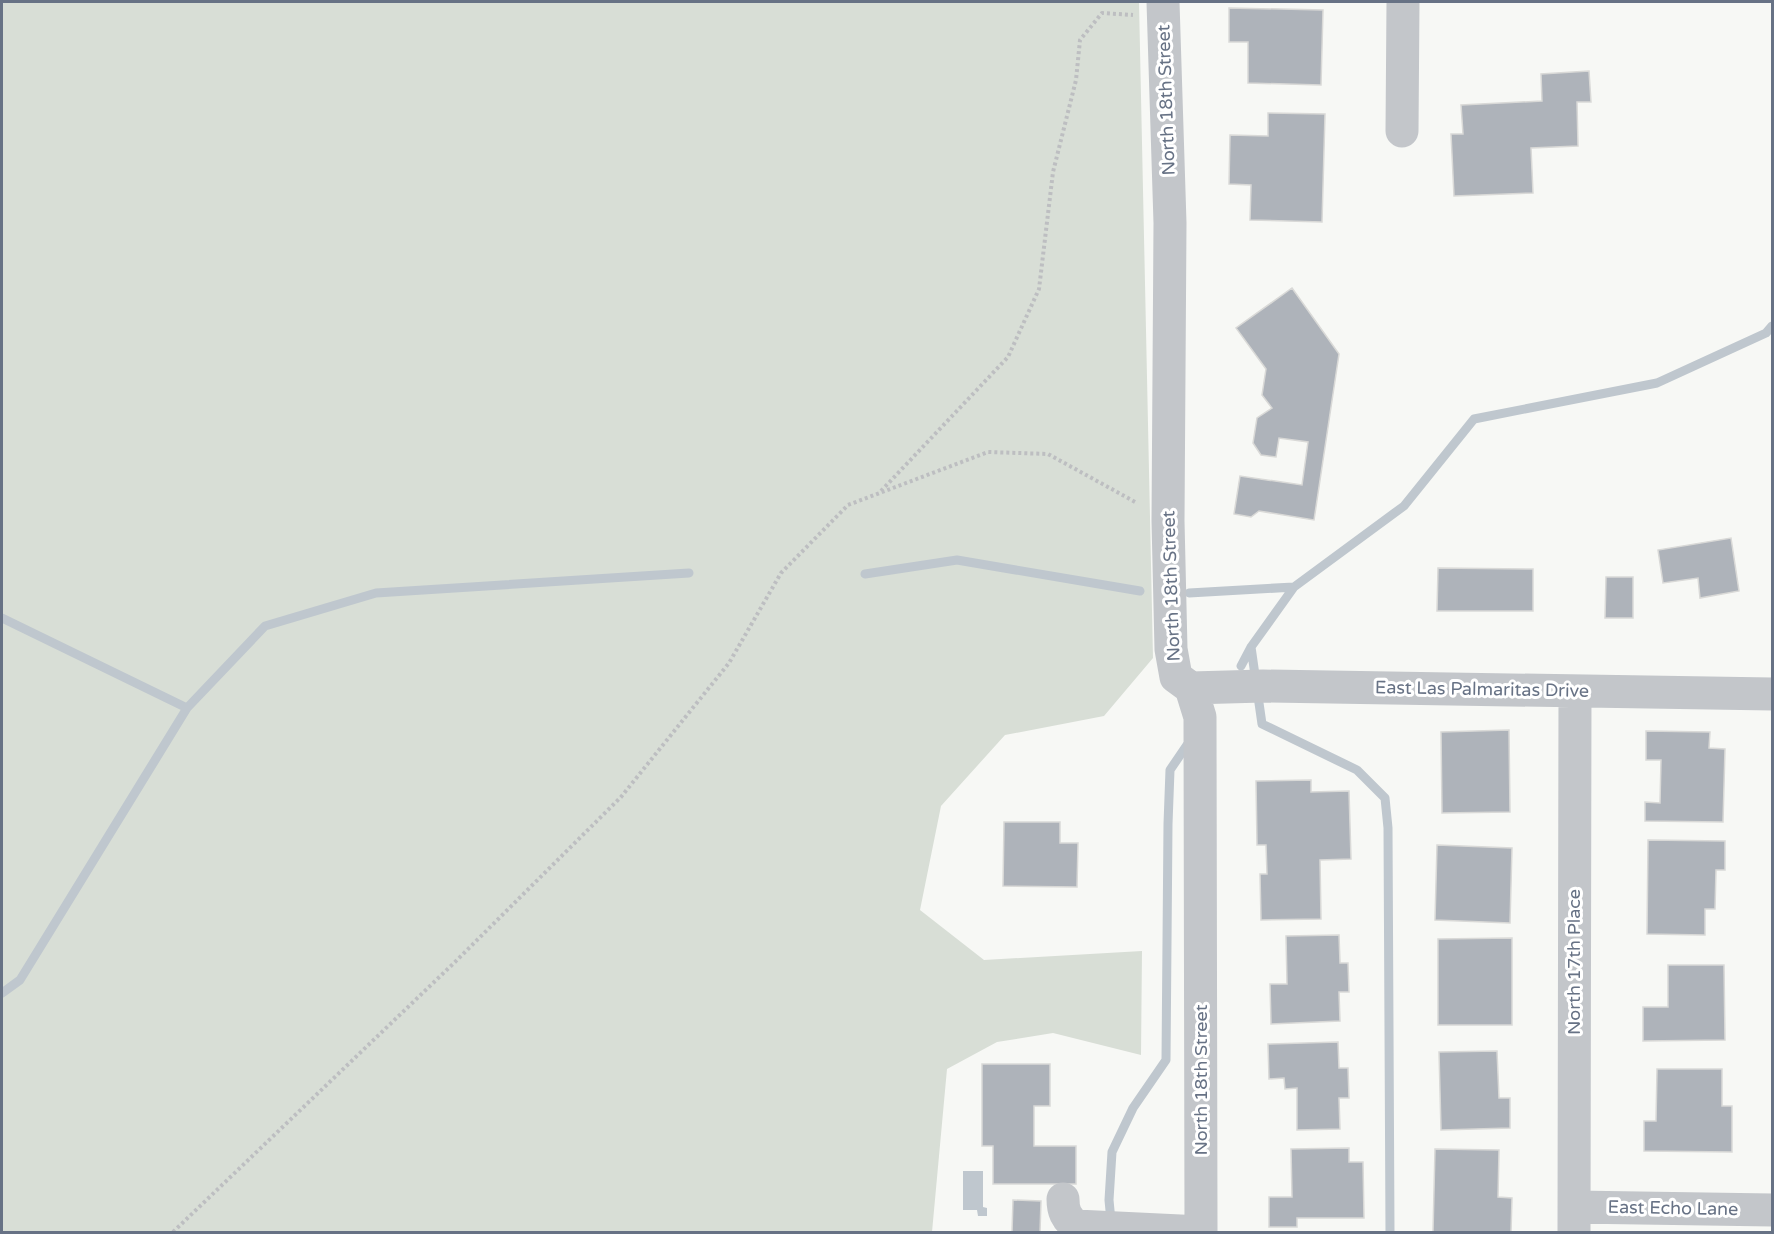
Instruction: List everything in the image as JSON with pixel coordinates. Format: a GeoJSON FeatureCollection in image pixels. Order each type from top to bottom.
{"type":"FeatureCollection","features":[{"type":"Feature","properties":{"kind":"street"},"geometry":{"type":"LineString","coordinates":[[1402,131],[1403,2]]}},
{"type":"Feature","properties":{"kind":"street","name":"North 18th Street"},"geometry":{"type":"LineString","coordinates":[[1163,9],[1170,223],[1168,521],[1171,649],[1176,677],[1206,687],[1200,717],[1201,1232]]}},
{"type":"Feature","properties":{"kind":"street","name":"East Las Palmaritas Drive"},"geometry":{"type":"LineString","coordinates":[[1206,687],[1773,694]]}},
{"type":"Feature","properties":{"kind":"street","name":"North 17th Place"},"geometry":{"type":"LineString","coordinates":[[1574,1220],[1575,690]]}},
{"type":"Feature","properties":{"kind":"street"},"geometry":{"type":"LineString","coordinates":[[1063,1199],[1063,1208],[1068,1219],[1076,1226],[1201,1232]]}},
{"type":"Feature","properties":{"kind":"street","name":"East Echo Lane"},"geometry":{"type":"LineString","coordinates":[[1574,1220],[1773,1210]]}},
{"type":"Feature","properties":{"kind":"path"},"geometry":{"type":"LineString","coordinates":[[879,493],[1008,357],[1040,289],[1053,172],[1076,80],[1080,40],[1102,13],[1163,9]]}},
{"type":"Feature","properties":{"kind":"path"},"geometry":{"type":"LineString","coordinates":[[173,1233],[455,963],[621,797],[729,663],[781,573],[848,505],[988,452],[1048,454],[1140,505],[1154,518],[1168,521]]}},
{"type":"Feature","properties":{"kind":"shaded area"},"geometry":{"type":"Polygon","coordinates":[[[2,2],[1139,2],[1153,658],[1104,716],[1005,735],[941,806],[920,910],[984,960],[1142,951],[1141,1055],[1053,1033],[997,1042],[947,1069],[932,1232],[2,1232],[2,2]]]}},
{"type":"Feature","properties":{"kind":"shaded area"},"geometry":{"type":"Polygon","coordinates":[[[963,1171],[983,1171],[983,1207],[987,1208],[987,1216],[978,1216],[977,1210],[963,1210],[963,1171]]]}},
{"type":"Feature","properties":{"kind":"building"},"geometry":{"type":"Polygon","coordinates":[[[1229,8],[1323,10],[1321,85],[1248,83],[1248,42],[1229,42],[1229,8]]]}},
{"type":"Feature","properties":{"kind":"building"},"geometry":{"type":"Polygon","coordinates":[[[1589,71],[1591,102],[1577,102],[1578,146],[1531,148],[1533,193],[1454,196],[1451,134],[1463,134],[1461,105],[1542,101],[1541,74],[1589,71]]]}},
{"type":"Feature","properties":{"kind":"building"},"geometry":{"type":"Polygon","coordinates":[[[1268,113],[1325,114],[1322,222],[1250,220],[1251,185],[1229,184],[1230,135],[1268,136],[1268,113]]]}},
{"type":"Feature","properties":{"kind":"building"},"geometry":{"type":"Polygon","coordinates":[[[1292,288],[1339,354],[1314,520],[1259,511],[1251,517],[1234,514],[1240,476],[1302,485],[1308,442],[1279,438],[1276,457],[1261,455],[1253,443],[1257,418],[1272,408],[1262,395],[1266,369],[1236,328],[1292,288]]]}},
{"type":"Feature","properties":{"kind":"building"},"geometry":{"type":"Polygon","coordinates":[[[1731,538],[1739,591],[1700,598],[1698,578],[1663,583],[1658,550],[1731,538]]]}},
{"type":"Feature","properties":{"kind":"building"},"geometry":{"type":"Polygon","coordinates":[[[1438,568],[1533,569],[1533,611],[1437,611],[1438,568]]]}},
{"type":"Feature","properties":{"kind":"building"},"geometry":{"type":"Polygon","coordinates":[[[1606,577],[1633,577],[1633,618],[1605,618],[1606,577]]]}},
{"type":"Feature","properties":{"kind":"building"},"geometry":{"type":"Polygon","coordinates":[[[1509,730],[1510,812],[1442,813],[1441,732],[1509,730]]]}},
{"type":"Feature","properties":{"kind":"building"},"geometry":{"type":"Polygon","coordinates":[[[1646,731],[1710,732],[1709,748],[1725,749],[1723,822],[1645,821],[1645,802],[1660,803],[1661,760],[1646,760],[1646,731]]]}},
{"type":"Feature","properties":{"kind":"building"},"geometry":{"type":"Polygon","coordinates":[[[1311,780],[1311,792],[1349,791],[1351,859],[1320,860],[1321,919],[1261,920],[1260,874],[1267,874],[1266,845],[1257,845],[1256,781],[1311,780]]]}},
{"type":"Feature","properties":{"kind":"building"},"geometry":{"type":"Polygon","coordinates":[[[1004,822],[1060,822],[1060,843],[1078,843],[1077,887],[1003,886],[1004,822]]]}},
{"type":"Feature","properties":{"kind":"building"},"geometry":{"type":"Polygon","coordinates":[[[1648,840],[1725,841],[1725,870],[1716,870],[1715,909],[1705,909],[1705,935],[1647,934],[1648,840]]]}},
{"type":"Feature","properties":{"kind":"building"},"geometry":{"type":"Polygon","coordinates":[[[1437,845],[1512,848],[1510,923],[1435,920],[1437,845]]]}},
{"type":"Feature","properties":{"kind":"building"},"geometry":{"type":"Polygon","coordinates":[[[1339,935],[1340,963],[1348,963],[1349,992],[1339,992],[1340,1021],[1271,1024],[1270,984],[1287,984],[1286,936],[1339,935]]]}},
{"type":"Feature","properties":{"kind":"building"},"geometry":{"type":"Polygon","coordinates":[[[1512,938],[1512,1025],[1438,1025],[1438,939],[1512,938]]]}},
{"type":"Feature","properties":{"kind":"building"},"geometry":{"type":"Polygon","coordinates":[[[1668,965],[1724,965],[1725,1040],[1643,1041],[1643,1007],[1668,1007],[1668,965]]]}},
{"type":"Feature","properties":{"kind":"building"},"geometry":{"type":"Polygon","coordinates":[[[1338,1042],[1339,1068],[1348,1068],[1349,1098],[1339,1098],[1340,1129],[1297,1130],[1297,1088],[1285,1089],[1284,1078],[1269,1079],[1268,1044],[1338,1042]]]}},
{"type":"Feature","properties":{"kind":"building"},"geometry":{"type":"Polygon","coordinates":[[[1497,1051],[1499,1098],[1510,1098],[1510,1128],[1441,1130],[1439,1052],[1497,1051]]]}},
{"type":"Feature","properties":{"kind":"building"},"geometry":{"type":"Polygon","coordinates":[[[982,1064],[1050,1064],[1050,1106],[1034,1106],[1034,1146],[1076,1146],[1076,1184],[993,1184],[993,1146],[982,1146],[982,1064]]]}},
{"type":"Feature","properties":{"kind":"building"},"geometry":{"type":"Polygon","coordinates":[[[1657,1069],[1722,1069],[1722,1106],[1732,1106],[1732,1152],[1644,1151],[1644,1121],[1656,1121],[1657,1069]]]}},
{"type":"Feature","properties":{"kind":"building"},"geometry":{"type":"Polygon","coordinates":[[[1349,1148],[1349,1162],[1363,1162],[1364,1218],[1297,1218],[1297,1227],[1269,1227],[1269,1197],[1292,1197],[1291,1149],[1349,1148]]]}},
{"type":"Feature","properties":{"kind":"building"},"geometry":{"type":"Polygon","coordinates":[[[1435,1149],[1499,1150],[1498,1197],[1512,1198],[1511,1232],[1433,1232],[1435,1149]]]}},
{"type":"Feature","properties":{"kind":"building"},"geometry":{"type":"Polygon","coordinates":[[[1013,1200],[1041,1201],[1040,1232],[1012,1232],[1013,1200]]]}},
{"type":"Feature","properties":{"kind":"waterway"},"geometry":{"type":"LineString","coordinates":[[1189,593],[1294,587],[1404,506],[1474,419],[1657,383],[1766,333],[1772,326]]}},
{"type":"Feature","properties":{"kind":"waterway"},"geometry":{"type":"LineString","coordinates":[[865,574],[957,560],[1140,591]]}},
{"type":"Feature","properties":{"kind":"waterway"},"geometry":{"type":"LineString","coordinates":[[2,993],[20,980],[187,708],[265,626],[376,593],[689,573]]}},
{"type":"Feature","properties":{"kind":"waterway"},"geometry":{"type":"LineString","coordinates":[[1241,666],[1251,647],[1294,587]]}},
{"type":"Feature","properties":{"kind":"waterway"},"geometry":{"type":"LineString","coordinates":[[2,618],[187,708]]}},
{"type":"Feature","properties":{"kind":"waterway"},"geometry":{"type":"LineString","coordinates":[[1251,647],[1262,724],[1357,770],[1385,798],[1388,828],[1390,1232]]}},
{"type":"Feature","properties":{"kind":"waterway"},"geometry":{"type":"LineString","coordinates":[[1111,1221],[1109,1200],[1112,1152],[1133,1108],[1166,1060],[1170,770],[1187,745]]}}]}
